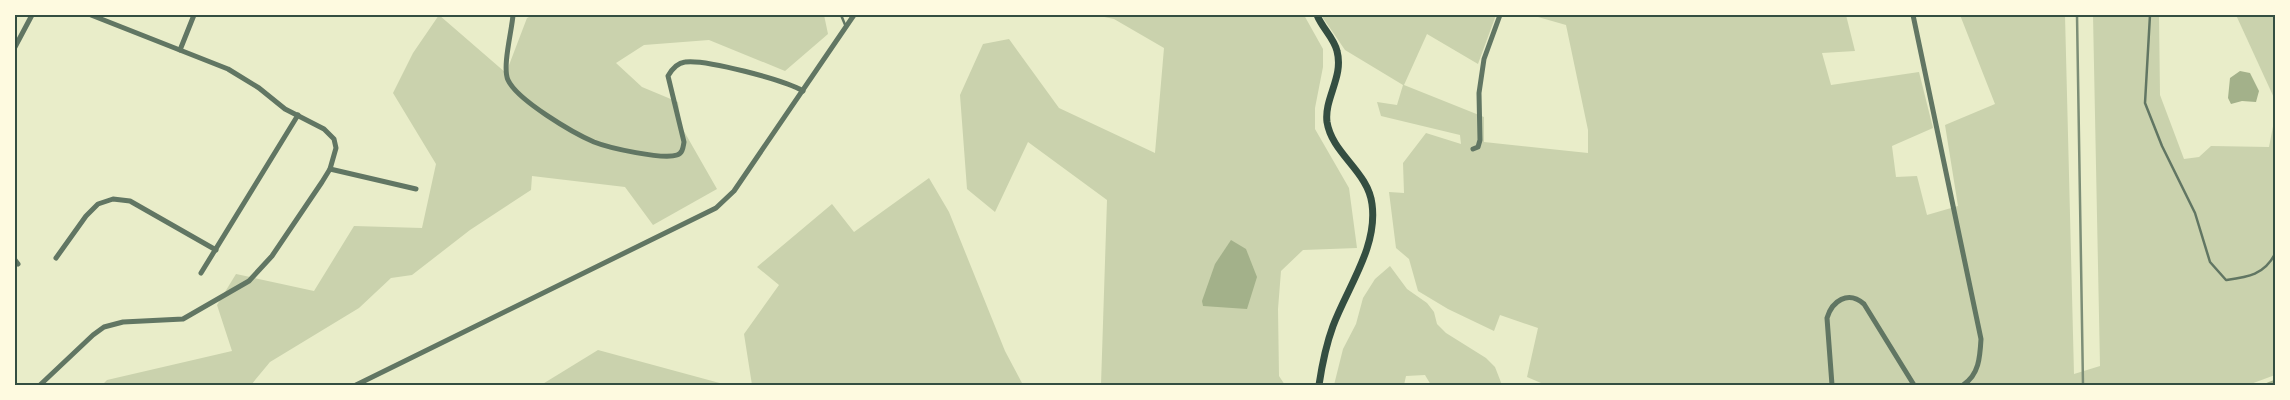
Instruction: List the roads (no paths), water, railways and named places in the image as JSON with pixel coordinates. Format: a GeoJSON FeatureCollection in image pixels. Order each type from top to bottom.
{"type":"FeatureCollection","features":[{"type":"Feature","properties":{"kind":"main road"},"geometry":{"type":"LineString","coordinates":[[1316,15],[1337,49],[1339,60],[1338,73],[1328,111],[1328,126],[1332,137],[1366,185],[1372,204],[1373,219],[1369,240],[1326,347],[1320,385]]}},
{"type":"Feature","properties":{"kind":"street"},"geometry":{"type":"LineString","coordinates":[[15,47],[32,15]]}},
{"type":"Feature","properties":{"kind":"street"},"geometry":{"type":"LineString","coordinates":[[40,385],[104,327],[114,323],[184,319],[249,281],[272,256],[330,169],[336,148],[334,139],[324,129],[285,109],[259,88],[228,69],[103,17],[91,15]]}},
{"type":"Feature","properties":{"kind":"street"},"geometry":{"type":"LineString","coordinates":[[180,50],[194,15]]}},
{"type":"Feature","properties":{"kind":"street"},"geometry":{"type":"LineString","coordinates":[[513,15],[506,69],[507,78],[514,90],[558,123],[594,142],[612,148],[653,155],[677,155],[683,150],[684,142],[668,76],[674,67],[684,62],[698,62],[778,79],[803,91]]}},
{"type":"Feature","properties":{"kind":"street"},"geometry":{"type":"LineString","coordinates":[[356,385],[716,208],[734,191],[854,15]]}},
{"type":"Feature","properties":{"kind":"street"},"geometry":{"type":"LineString","coordinates":[[1473,149],[1478,147],[1480,140],[1479,93],[1484,59],[1500,15]]}},
{"type":"Feature","properties":{"kind":"street"},"geometry":{"type":"LineString","coordinates":[[1913,15],[1981,339],[1978,368],[1973,376],[1963,385]]}},
{"type":"Feature","properties":{"kind":"street"},"geometry":{"type":"LineString","coordinates":[[201,273],[298,115]]}},
{"type":"Feature","properties":{"kind":"street"},"geometry":{"type":"LineString","coordinates":[[330,169],[416,189]]}},
{"type":"Feature","properties":{"kind":"street"},"geometry":{"type":"LineString","coordinates":[[56,258],[86,216],[98,204],[112,200],[130,201],[216,250]]}},
{"type":"Feature","properties":{"kind":"street"},"geometry":{"type":"LineString","coordinates":[[1832,385],[1827,318],[1830,308],[1838,300],[1849,297],[1858,299],[1864,304],[1914,385]]}},
{"type":"Feature","properties":{"kind":"lane"},"geometry":{"type":"LineString","coordinates":[[841,15],[846,28]]}},
{"type":"Feature","properties":{"kind":"lane"},"geometry":{"type":"LineString","coordinates":[[2150,15],[2145,103],[2162,146],[2195,212],[2210,262],[2226,280],[2247,277],[2269,266],[2275,254]]}},
{"type":"Feature","properties":{"kind":"waterway"},"geometry":{"type":"LineString","coordinates":[[2265,385],[2275,381]]}},
{"type":"Feature","properties":{"kind":"railway"},"geometry":{"type":"LineString","coordinates":[[2077,15],[2083,385]]}}]}
